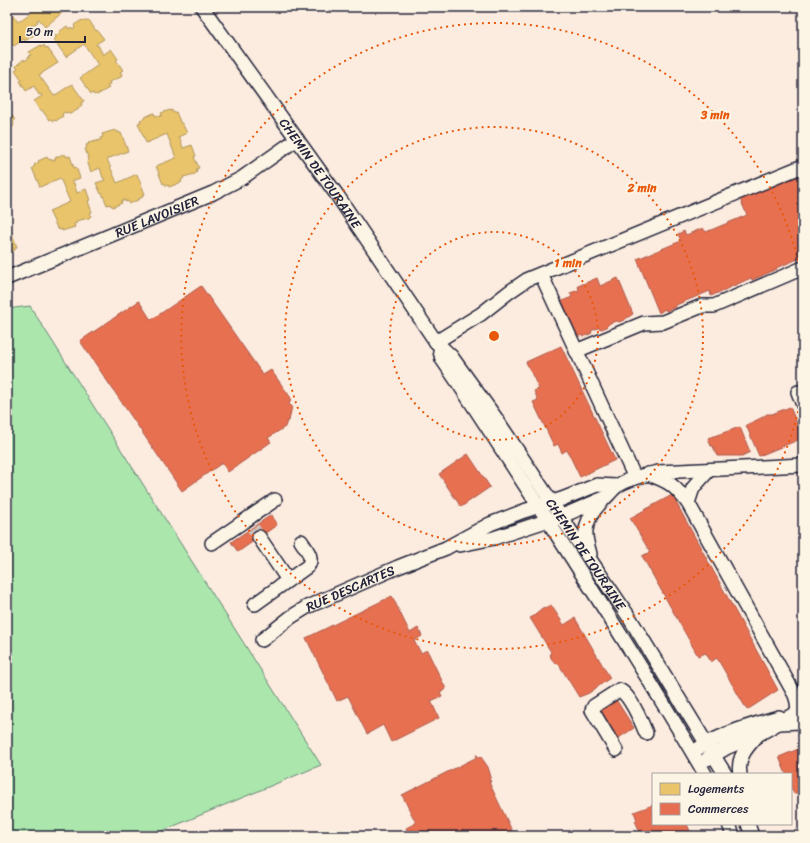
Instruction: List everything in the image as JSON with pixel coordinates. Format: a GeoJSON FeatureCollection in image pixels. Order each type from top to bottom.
{"type":"FeatureCollection","features":[{"type":"Feature","properties":{"kind":"street","name":"CHEMIN DE TOURAINE"},"geometry":{"type":"LineString","coordinates":[[202,7],[337,195],[436,342],[442,359],[486,423],[593,590],[702,769]]}},
{"type":"Feature","properties":{"kind":"street","name":"RUE LAVOISIER"},"geometry":{"type":"LineString","coordinates":[[7,278],[213,193],[247,175],[297,139]]}},
{"type":"Feature","properties":{"kind":"street"},"geometry":{"type":"LineString","coordinates":[[436,342],[481,314],[528,279],[803,166]]}},
{"type":"Feature","properties":{"kind":"street"},"geometry":{"type":"LineString","coordinates":[[576,351],[644,323],[663,322],[702,306],[714,306],[803,268]]}},
{"type":"Feature","properties":{"kind":"street"},"geometry":{"type":"LineString","coordinates":[[541,274],[635,478]]}},
{"type":"Feature","properties":{"kind":"street","name":"CHEMIN DE TOURAINE"},"geometry":{"type":"LineString","coordinates":[[436,342],[452,356],[491,411],[629,617],[724,773]]}},
{"type":"Feature","properties":{"kind":"street"},"geometry":{"type":"LineString","coordinates":[[798,392],[803,405]]}},
{"type":"Feature","properties":{"kind":"street"},"geometry":{"type":"LineString","coordinates":[[616,486],[635,478],[658,472],[803,465]]}},
{"type":"Feature","properties":{"kind":"street"},"geometry":{"type":"LineString","coordinates":[[688,503],[693,488],[709,470]]}},
{"type":"Feature","properties":{"kind":"street"},"geometry":{"type":"LineString","coordinates":[[648,474],[673,485],[688,503],[791,689],[801,715]]}},
{"type":"Feature","properties":{"kind":"street","name":"RUE DESCARTES"},"geometry":{"type":"LineString","coordinates":[[262,640],[291,617],[307,607],[398,567],[446,548],[490,524],[597,485],[616,486]]}},
{"type":"Feature","properties":{"kind":"street","name":"RUE DESCARTES"},"geometry":{"type":"LineString","coordinates":[[446,548],[494,538],[560,516],[606,497],[616,486]]}},
{"type":"Feature","properties":{"kind":"street"},"geometry":{"type":"LineString","coordinates":[[592,562],[586,537],[587,526],[593,511],[606,497]]}},
{"type":"Feature","properties":{"kind":"street"},"geometry":{"type":"LineString","coordinates":[[212,543],[228,527],[251,522],[275,500]]}},
{"type":"Feature","properties":{"kind":"street"},"geometry":{"type":"LineString","coordinates":[[251,522],[288,580]]}},
{"type":"Feature","properties":{"kind":"street"},"geometry":{"type":"LineString","coordinates":[[255,604],[310,564],[311,557],[301,541]]}},
{"type":"Feature","properties":{"kind":"street"},"geometry":{"type":"LineString","coordinates":[[616,750],[592,710],[594,706],[616,692],[621,691],[633,707],[644,725],[646,733]]}},
{"type":"Feature","properties":{"kind":"street"},"geometry":{"type":"LineString","coordinates":[[702,769],[714,755],[759,734],[778,723],[801,715]]}},
{"type":"Feature","properties":{"kind":"street"},"geometry":{"type":"LineString","coordinates":[[693,752],[747,726],[801,715]]}},
{"type":"Feature","properties":{"kind":"street"},"geometry":{"type":"LineString","coordinates":[[740,773],[739,764],[742,755],[759,734]]}},
{"type":"Feature","properties":{"kind":"street"},"geometry":{"type":"LineString","coordinates":[[729,825],[733,836]]}},
{"type":"Feature","properties":{"kind":"street"},"geometry":{"type":"LineString","coordinates":[[748,825],[752,836]]}},
{"type":"Feature","properties":{"kind":"street"},"geometry":{"type":"LineString","coordinates":[[753,825],[755,836]]}},
{"type":"Feature","properties":{"kind":"green space"},"geometry":{"type":"Polygon","coordinates":[[[30,306],[321,765],[150,836],[7,836],[7,309],[30,306]]]}},
{"type":"Feature","properties":{"kind":"building: Logements"},"geometry":{"type":"Polygon","coordinates":[[[7,7],[18,22],[39,7],[64,8],[61,9],[63,12],[45,27],[39,19],[37,20],[38,22],[29,27],[34,35],[25,41],[24,39],[14,46],[12,44],[9,46],[7,44],[7,7]]]}},
{"type":"Feature","properties":{"kind":"building: Logements"},"geometry":{"type":"Polygon","coordinates":[[[82,20],[86,22],[89,20],[96,31],[97,30],[104,39],[96,44],[103,55],[111,49],[123,70],[120,72],[122,74],[121,77],[109,82],[110,84],[107,86],[109,88],[97,95],[94,95],[93,93],[91,94],[80,78],[98,65],[84,44],[66,57],[54,40],[56,38],[55,36],[67,26],[69,29],[71,27],[73,29],[75,27],[74,25],[82,20]]]}},
{"type":"Feature","properties":{"kind":"building: Logements"},"geometry":{"type":"Polygon","coordinates":[[[41,45],[42,47],[44,45],[45,48],[47,47],[58,63],[39,75],[54,96],[72,84],[84,101],[81,103],[82,105],[78,108],[79,109],[70,114],[69,112],[65,112],[62,114],[63,116],[56,121],[51,119],[49,120],[42,110],[40,111],[34,101],[42,96],[41,94],[39,95],[34,86],[26,91],[20,81],[22,80],[15,70],[18,68],[16,66],[18,64],[24,59],[24,61],[29,58],[28,56],[31,55],[29,52],[41,45]]]}},
{"type":"Feature","properties":{"kind":"building: Logements"},"geometry":{"type":"Polygon","coordinates":[[[7,104],[10,109],[8,110],[15,120],[13,122],[13,127],[7,130],[7,104]]]}},
{"type":"Feature","properties":{"kind":"building: Logements"},"geometry":{"type":"Polygon","coordinates":[[[172,110],[173,113],[176,112],[187,133],[178,137],[179,139],[180,138],[183,148],[192,145],[196,156],[194,157],[199,168],[196,169],[197,172],[195,174],[183,177],[184,178],[181,180],[182,182],[169,187],[168,185],[166,186],[165,183],[163,184],[156,166],[176,158],[167,134],[146,143],[138,123],[141,122],[140,120],[154,113],[155,116],[158,115],[159,117],[162,115],[161,113],[172,110]]]}},
{"type":"Feature","properties":{"kind":"building: Logements"},"geometry":{"type":"Polygon","coordinates":[[[115,130],[116,132],[118,131],[121,133],[128,151],[107,159],[117,183],[137,174],[145,194],[142,195],[143,197],[129,204],[128,201],[125,202],[125,200],[113,207],[110,204],[107,205],[96,183],[105,180],[100,168],[91,172],[85,149],[87,148],[86,145],[89,144],[88,143],[101,140],[100,138],[103,137],[102,134],[115,130]]]}},
{"type":"Feature","properties":{"kind":"building: Logements"},"geometry":{"type":"Polygon","coordinates":[[[63,154],[67,157],[70,156],[74,168],[76,167],[80,178],[72,181],[72,183],[74,183],[77,193],[86,189],[92,212],[90,213],[91,216],[89,218],[76,221],[77,223],[74,224],[75,227],[62,231],[62,229],[59,230],[57,228],[49,211],[70,202],[60,178],[40,187],[32,168],[39,162],[38,161],[47,157],[52,161],[63,154]]]}},
{"type":"Feature","properties":{"kind":"building: Logements"},"geometry":{"type":"Polygon","coordinates":[[[10,228],[17,247],[7,255],[7,229],[10,228]]]}},
{"type":"Feature","properties":{"kind":"building: Commerces"},"geometry":{"type":"Polygon","coordinates":[[[799,174],[803,183],[803,257],[752,280],[751,278],[711,296],[710,291],[676,305],[676,307],[666,311],[665,309],[659,313],[637,259],[681,241],[678,234],[684,231],[686,235],[703,228],[706,232],[747,215],[740,199],[799,174]]]}},
{"type":"Feature","properties":{"kind":"building: Commerces"},"geometry":{"type":"Polygon","coordinates":[[[597,278],[600,286],[618,278],[633,314],[619,322],[617,321],[610,323],[602,329],[598,328],[591,331],[592,333],[583,337],[582,335],[577,337],[562,301],[572,297],[570,293],[579,290],[578,286],[597,278]]]}},
{"type":"Feature","properties":{"kind":"building: Commerces"},"geometry":{"type":"Polygon","coordinates":[[[201,286],[263,375],[271,370],[291,398],[289,405],[292,406],[289,421],[287,421],[285,427],[268,438],[271,442],[228,472],[222,463],[182,491],[80,341],[139,301],[151,320],[201,286]]]}},
{"type":"Feature","properties":{"kind":"building: Commerces"},"geometry":{"type":"Polygon","coordinates":[[[561,346],[615,460],[580,477],[567,450],[562,453],[558,444],[554,446],[533,402],[538,400],[534,391],[539,389],[526,362],[561,346]]]}},
{"type":"Feature","properties":{"kind":"building: Commerces"},"geometry":{"type":"Polygon","coordinates":[[[790,407],[803,438],[759,456],[746,425],[767,414],[772,414],[790,407]]]}},
{"type":"Feature","properties":{"kind":"building: Commerces"},"geometry":{"type":"Polygon","coordinates":[[[740,427],[750,452],[742,456],[717,456],[708,438],[740,427]]]}},
{"type":"Feature","properties":{"kind":"building: Commerces"},"geometry":{"type":"Polygon","coordinates":[[[468,454],[490,487],[461,507],[439,474],[468,454]]]}},
{"type":"Feature","properties":{"kind":"building: Commerces"},"geometry":{"type":"Polygon","coordinates":[[[672,495],[778,690],[747,710],[717,658],[711,662],[706,653],[698,656],[642,556],[650,552],[630,518],[672,495]]]}},
{"type":"Feature","properties":{"kind":"building: Commerces"},"geometry":{"type":"Polygon","coordinates":[[[271,515],[277,525],[238,552],[231,542],[271,515]]]}},
{"type":"Feature","properties":{"kind":"building: Commerces"},"geometry":{"type":"Polygon","coordinates":[[[392,596],[410,633],[418,628],[422,636],[414,641],[421,653],[427,650],[446,689],[440,692],[442,696],[431,701],[439,718],[391,742],[383,725],[367,734],[348,696],[337,701],[306,638],[392,596]]]}},
{"type":"Feature","properties":{"kind":"building: Commerces"},"geometry":{"type":"Polygon","coordinates":[[[551,605],[564,625],[575,618],[610,678],[589,693],[579,697],[558,663],[556,664],[551,658],[551,652],[530,618],[536,615],[535,614],[544,607],[545,609],[551,605]]]}},
{"type":"Feature","properties":{"kind":"building: Commerces"},"geometry":{"type":"Polygon","coordinates":[[[615,698],[634,728],[614,741],[595,710],[615,698]]]}},
{"type":"Feature","properties":{"kind":"building: Commerces"},"geometry":{"type":"Polygon","coordinates":[[[803,747],[803,790],[794,794],[792,789],[792,773],[786,773],[779,757],[803,747]]]}},
{"type":"Feature","properties":{"kind":"building: Commerces"},"geometry":{"type":"Polygon","coordinates":[[[476,755],[479,758],[481,757],[488,767],[491,777],[489,778],[491,782],[489,782],[514,835],[410,836],[406,828],[416,823],[402,795],[477,757],[476,755]]]}},
{"type":"Feature","properties":{"kind":"building: Commerces"},"geometry":{"type":"Polygon","coordinates":[[[652,805],[652,825],[687,825],[692,836],[642,836],[635,821],[637,820],[634,812],[652,805]]]}},
{"type":"Feature","properties":{"kind":"tunnel"},"geometry":{"type":"LineString","coordinates":[[253,528],[259,537]]}}]}
